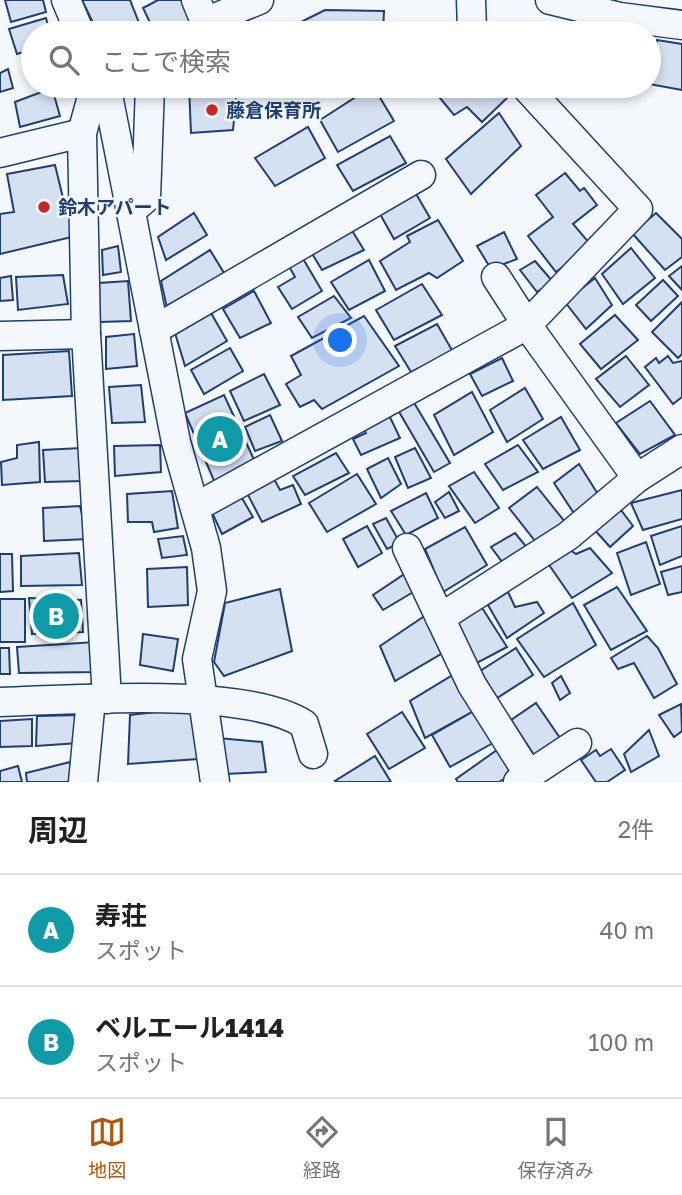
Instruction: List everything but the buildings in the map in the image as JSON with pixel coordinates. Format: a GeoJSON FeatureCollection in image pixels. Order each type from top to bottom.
{"type":"FeatureCollection","features":[{"type":"Feature","properties":{"kind":"street"},"geometry":{"type":"LineString","coordinates":[[66,0],[75,21]]}},
{"type":"Feature","properties":{"kind":"street"},"geometry":{"type":"LineString","coordinates":[[195,18],[259,0]]}},
{"type":"Feature","properties":{"kind":"street"},"geometry":{"type":"LineString","coordinates":[[471,0],[472,21]]}},
{"type":"Feature","properties":{"kind":"street"},"geometry":{"type":"LineString","coordinates":[[550,0],[620,17],[651,21]]}},
{"type":"Feature","properties":{"kind":"street"},"geometry":{"type":"LineString","coordinates":[[661,22],[682,25]]}},
{"type":"Feature","properties":{"kind":"street"},"geometry":{"type":"LineString","coordinates":[[83,782],[99,699],[82,133],[92,98]]}},
{"type":"Feature","properties":{"kind":"street"},"geometry":{"type":"LineString","coordinates":[[108,98],[176,442],[196,507],[212,592],[197,659],[215,782]]}},
{"type":"Feature","properties":{"kind":"street"},"geometry":{"type":"LineString","coordinates":[[132,210],[146,198],[150,98]]}},
{"type":"Feature","properties":{"kind":"street"},"geometry":{"type":"LineString","coordinates":[[196,507],[527,325],[638,209],[535,98]]}},
{"type":"Feature","properties":{"kind":"street"},"geometry":{"type":"LineString","coordinates":[[0,153],[82,133]]}},
{"type":"Feature","properties":{"kind":"street"},"geometry":{"type":"LineString","coordinates":[[155,330],[421,175]]}},
{"type":"Feature","properties":{"kind":"street"},"geometry":{"type":"LineString","coordinates":[[496,277],[527,325],[637,478]]}},
{"type":"Feature","properties":{"kind":"street"},"geometry":{"type":"LineString","coordinates":[[0,336],[86,334]]}},
{"type":"Feature","properties":{"kind":"street"},"geometry":{"type":"LineString","coordinates":[[440,618],[568,536],[637,478],[682,449]]}},
{"type":"Feature","properties":{"kind":"street"},"geometry":{"type":"LineString","coordinates":[[407,548],[472,685],[524,778],[577,743]]}},
{"type":"Feature","properties":{"kind":"street"},"geometry":{"type":"LineString","coordinates":[[0,702],[204,700],[288,714],[304,724],[313,754]]}},
{"type":"Feature","properties":{"kind":"place","name":"藤倉保育所"},"geometry":{"type":"Point","coordinates":[212,110]}},
{"type":"Feature","properties":{"kind":"place","name":"鈴木アパート"},"geometry":{"type":"Point","coordinates":[44,207]}},
{"type":"Feature","properties":{"kind":"place","name":"寿荘"},"geometry":{"type":"Point","coordinates":[220,439]}},
{"type":"Feature","properties":{"kind":"place","name":"ベルエール1414"},"geometry":{"type":"Point","coordinates":[56,616]}}]}
